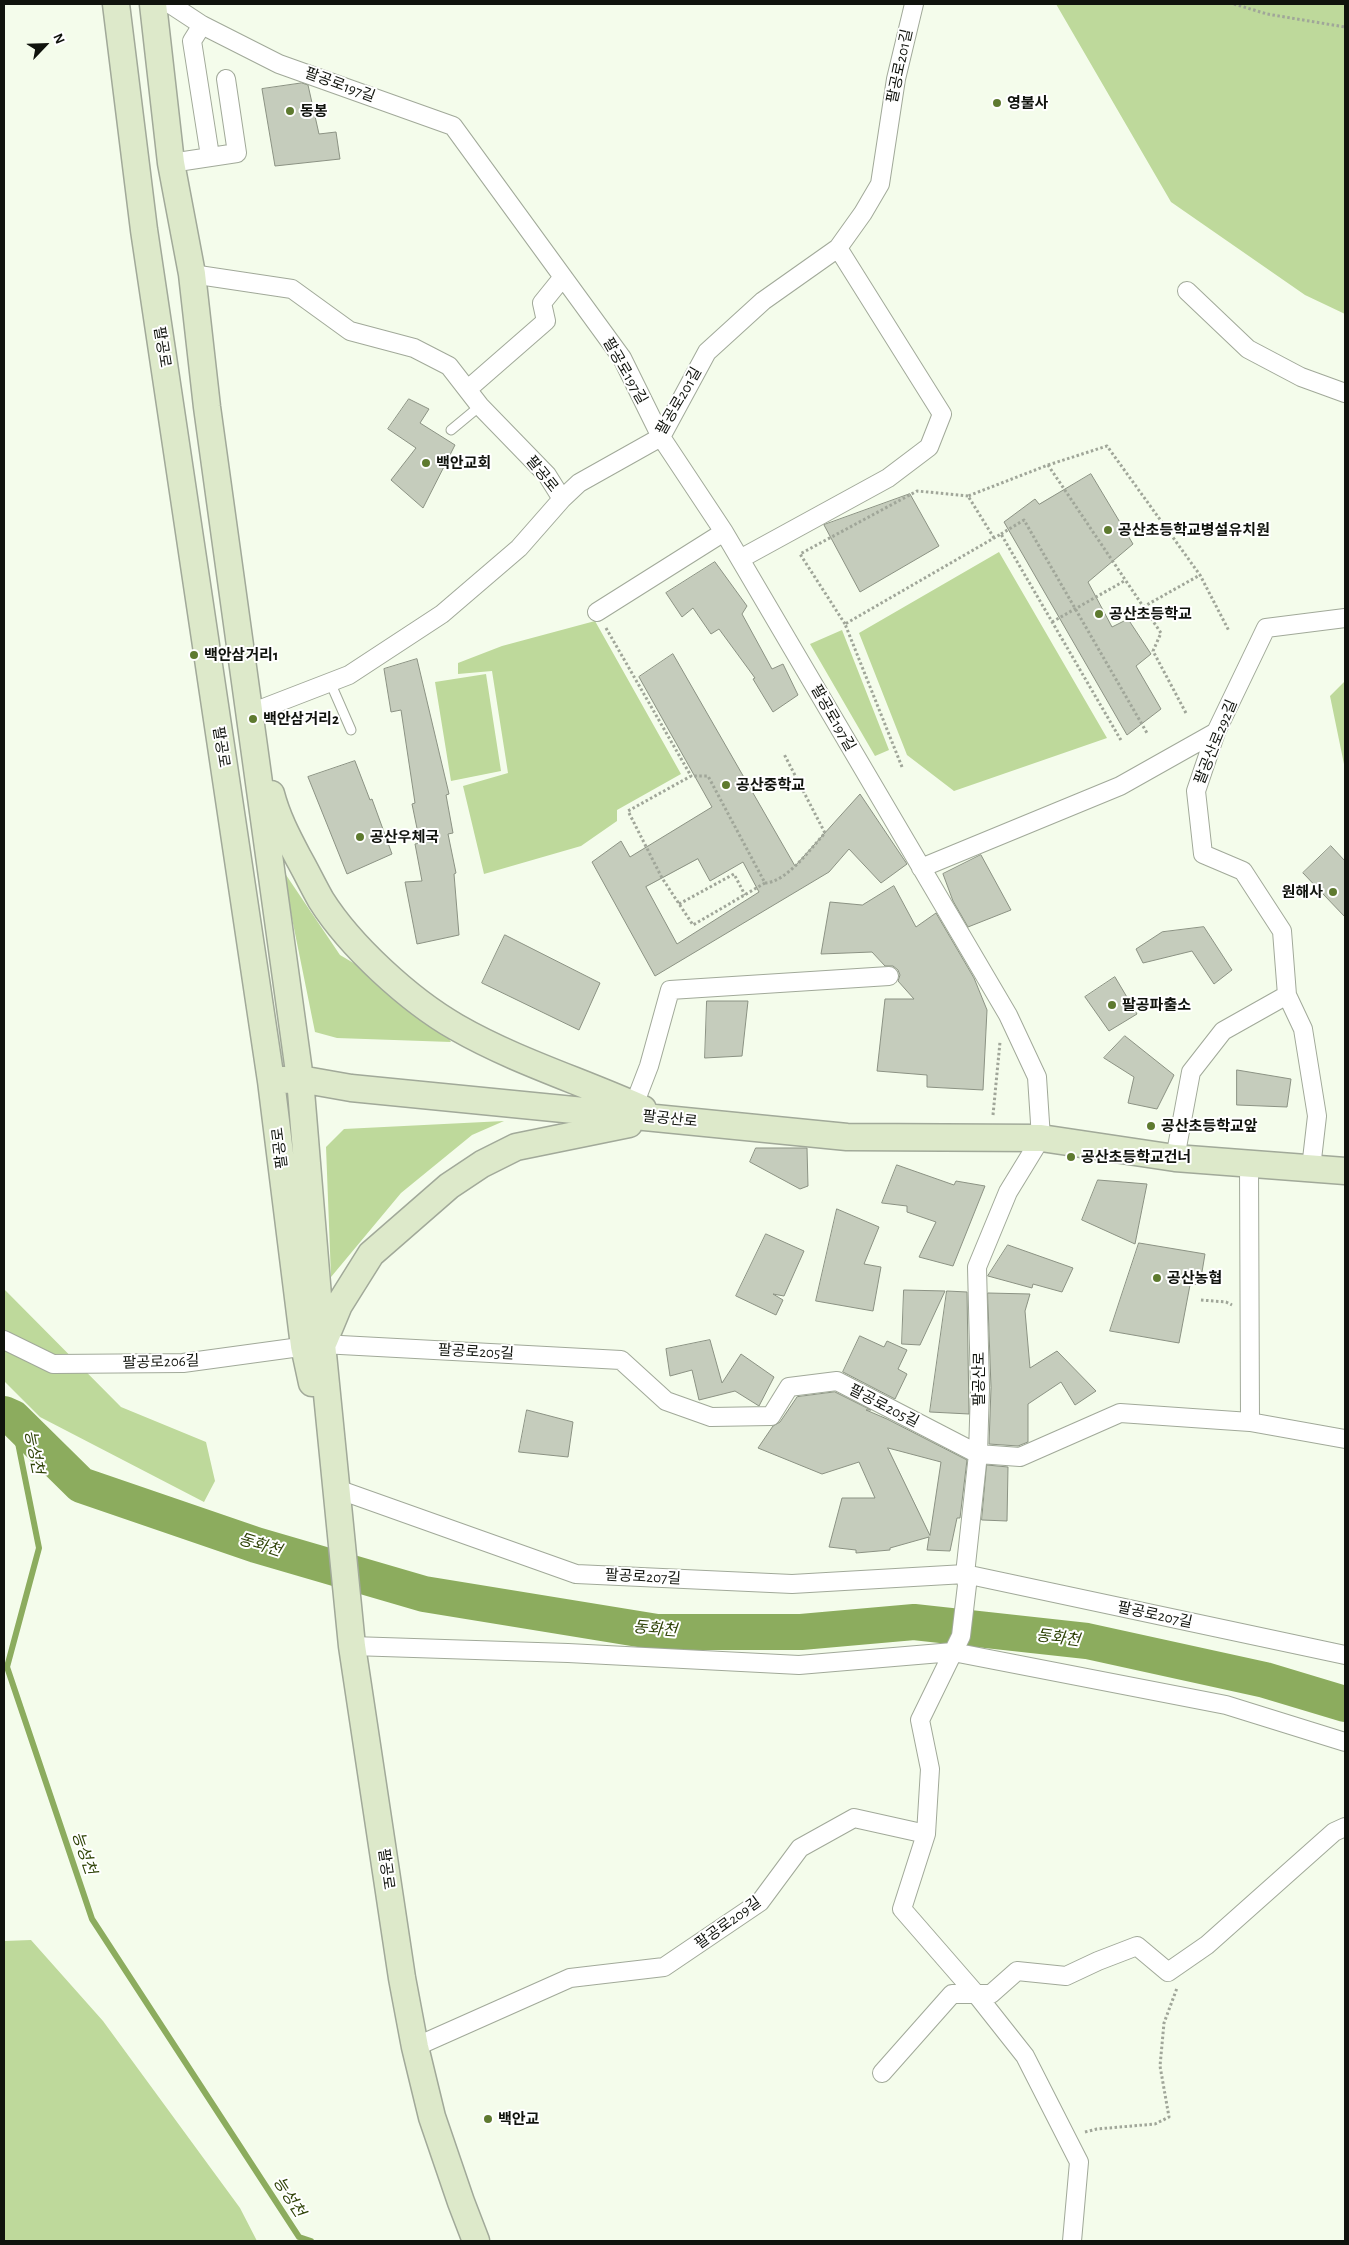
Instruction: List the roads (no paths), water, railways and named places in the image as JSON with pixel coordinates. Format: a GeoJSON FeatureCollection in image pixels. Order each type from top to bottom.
{"type":"FeatureCollection","features":[{"type":"Feature","properties":{"kind":"main road","name":"팔공로"},"geometry":{"type":"LineString","coordinates":[[116,4],[146,240],[271,1081],[337,1489],[352,1646],[402,1978],[415,2047],[432,2117],[476,2241]]}},
{"type":"Feature","properties":{"kind":"main road","name":"팔공로"},"geometry":{"type":"LineString","coordinates":[[153,4],[171,163],[192,274],[208,417],[300,1079],[313,1345]]}},
{"type":"Feature","properties":{"kind":"main road"},"geometry":{"type":"LineString","coordinates":[[248,714],[277,817],[322,901],[355,942],[396,984],[455,1027],[522,1060],[605,1092],[662,1118]]}},
{"type":"Feature","properties":{"kind":"main road","name":"팔공산로"},"geometry":{"type":"LineString","coordinates":[[271,1081],[300,1079],[351,1088],[847,1137],[1041,1138],[1175,1158],[1345,1171]]}},
{"type":"Feature","properties":{"kind":"main road"},"geometry":{"type":"LineString","coordinates":[[313,1345],[371,1254],[448,1186],[482,1164],[516,1147],[573,1134],[662,1118]]}},
{"type":"Feature","properties":{"kind":"street","name":"팔공로197길"},"geometry":{"type":"LineString","coordinates":[[170,4],[202,25],[279,64],[453,126],[622,358],[662,437],[724,532],[1003,1006],[1037,1076],[1041,1138]]}},
{"type":"Feature","properties":{"kind":"street","name":"팔공로201길"},"geometry":{"type":"LineString","coordinates":[[248,714],[349,675],[442,614],[519,548],[562,499],[579,483],[662,437],[707,352],[763,301],[838,248],[863,213],[880,184],[896,78],[914,4]]}},
{"type":"Feature","properties":{"kind":"street"},"geometry":{"type":"LineString","coordinates":[[202,25],[192,41],[210,156]]}},
{"type":"Feature","properties":{"kind":"street"},"geometry":{"type":"LineString","coordinates":[[171,163],[237,153],[226,78]]}},
{"type":"Feature","properties":{"kind":"street"},"geometry":{"type":"LineString","coordinates":[[740,560],[888,478],[929,447],[942,414],[838,248]]}},
{"type":"Feature","properties":{"kind":"street","name":"팔공로"},"geometry":{"type":"LineString","coordinates":[[192,274],[292,289],[350,330],[414,348],[449,366],[480,406],[547,475],[562,499]]}},
{"type":"Feature","properties":{"kind":"street"},"geometry":{"type":"LineString","coordinates":[[468,389],[546,321],[542,303],[563,277]]}},
{"type":"Feature","properties":{"kind":"street"},"geometry":{"type":"LineString","coordinates":[[1187,291],[1248,349],[1301,377],[1345,393]]}},
{"type":"Feature","properties":{"kind":"street"},"geometry":{"type":"LineString","coordinates":[[597,612],[724,532]]}},
{"type":"Feature","properties":{"kind":"street","name":"팔공산로292길"},"geometry":{"type":"LineString","coordinates":[[1311,1168],[1317,1116],[1303,1029],[1286,996],[1282,931],[1243,871],[1202,854],[1196,791],[1216,732],[1266,628],[1345,618]]}},
{"type":"Feature","properties":{"kind":"street"},"geometry":{"type":"LineString","coordinates":[[921,868],[1120,786],[1216,732]]}},
{"type":"Feature","properties":{"kind":"street"},"geometry":{"type":"LineString","coordinates":[[634,1106],[649,1066],[670,990],[889,976]]}},
{"type":"Feature","properties":{"kind":"street"},"geometry":{"type":"LineString","coordinates":[[1175,1158],[1190,1072],[1223,1031],[1286,996]]}},
{"type":"Feature","properties":{"kind":"street","name":"팔공산로"},"geometry":{"type":"LineString","coordinates":[[953,1652],[962,1636],[978,1454],[980,1388],[977,1267],[1008,1192],[1041,1138]]}},
{"type":"Feature","properties":{"kind":"street"},"geometry":{"type":"LineString","coordinates":[[1249,1164],[1250,1422]]}},
{"type":"Feature","properties":{"kind":"street","name":"팔공로206길"},"geometry":{"type":"LineString","coordinates":[[4,1340],[53,1364],[183,1363],[313,1345]]}},
{"type":"Feature","properties":{"kind":"street","name":"팔공로205길"},"geometry":{"type":"LineString","coordinates":[[313,1345],[621,1360],[666,1401],[711,1417],[771,1416],[789,1387],[837,1381],[978,1454],[1020,1457],[1120,1413],[1250,1422],[1345,1439]]}},
{"type":"Feature","properties":{"kind":"street","name":"팔공로207길"},"geometry":{"type":"LineString","coordinates":[[337,1489],[576,1574],[792,1584],[966,1579],[1345,1656]]}},
{"type":"Feature","properties":{"kind":"street"},"geometry":{"type":"LineString","coordinates":[[352,1646],[568,1652],[799,1665],[953,1652],[1226,1705],[1345,1742]]}},
{"type":"Feature","properties":{"kind":"street"},"geometry":{"type":"LineString","coordinates":[[953,1652],[920,1720],[930,1768],[926,1834],[902,1908],[976,1994],[1025,2056],[1079,2162],[1072,2241]]}},
{"type":"Feature","properties":{"kind":"street","name":"팔공로209길"},"geometry":{"type":"LineString","coordinates":[[415,2047],[570,1978],[664,1967],[760,1902],[800,1848],[854,1818],[926,1834]]}},
{"type":"Feature","properties":{"kind":"street"},"geometry":{"type":"LineString","coordinates":[[882,2073],[952,1994],[991,1994],[1018,1971],[1066,1976],[1137,1946],[1168,1972],[1207,1945],[1334,1832],[1345,1827]]}},
{"type":"Feature","properties":{"kind":"lane"},"geometry":{"type":"LineString","coordinates":[[451,430],[480,406]]}},
{"type":"Feature","properties":{"kind":"lane"},"geometry":{"type":"LineString","coordinates":[[330,682],[351,730]]}},
{"type":"Feature","properties":{"kind":"waterway","name":"동화천"},"geometry":{"type":"LineString","coordinates":[[4,1414],[13,1418],[81,1485],[256,1545],[424,1594],[657,1632],[801,1632],[914,1622],[1087,1641],[1265,1680],[1345,1704]]}},
{"type":"Feature","properties":{"kind":"waterway","name":"능성천"},"geometry":{"type":"LineString","coordinates":[[13,1418],[39,1548],[7,1667],[92,1919],[299,2237],[311,2241]]}},
{"type":"Feature","properties":{"kind":"place","name":"영불사"},"geometry":{"type":"Point","coordinates":[997,103]}},
{"type":"Feature","properties":{"kind":"place","name":"동봉"},"geometry":{"type":"Point","coordinates":[290,111]}},
{"type":"Feature","properties":{"kind":"place","name":"백안교회"},"geometry":{"type":"Point","coordinates":[426,463]}},
{"type":"Feature","properties":{"kind":"place","name":"공산초등학교병설유치원"},"geometry":{"type":"Point","coordinates":[1108,530]}},
{"type":"Feature","properties":{"kind":"place","name":"공산초등학교"},"geometry":{"type":"Point","coordinates":[1099,614]}},
{"type":"Feature","properties":{"kind":"place","name":"백안삼거리1"},"geometry":{"type":"Point","coordinates":[194,655]}},
{"type":"Feature","properties":{"kind":"place","name":"백안삼거리2"},"geometry":{"type":"Point","coordinates":[253,719]}},
{"type":"Feature","properties":{"kind":"place","name":"공산중학교"},"geometry":{"type":"Point","coordinates":[726,785]}},
{"type":"Feature","properties":{"kind":"place","name":"공산우체국"},"geometry":{"type":"Point","coordinates":[360,837]}},
{"type":"Feature","properties":{"kind":"place","name":"원해사"},"geometry":{"type":"Point","coordinates":[1333,892]}},
{"type":"Feature","properties":{"kind":"place","name":"팔공파출소"},"geometry":{"type":"Point","coordinates":[1112,1005]}},
{"type":"Feature","properties":{"kind":"place","name":"공산초등학교앞"},"geometry":{"type":"Point","coordinates":[1151,1126]}},
{"type":"Feature","properties":{"kind":"place","name":"공산초등학교건너"},"geometry":{"type":"Point","coordinates":[1071,1157]}},
{"type":"Feature","properties":{"kind":"place","name":"공산농협"},"geometry":{"type":"Point","coordinates":[1157,1278]}},
{"type":"Feature","properties":{"kind":"place","name":"백안교"},"geometry":{"type":"Point","coordinates":[488,2119]}}]}
